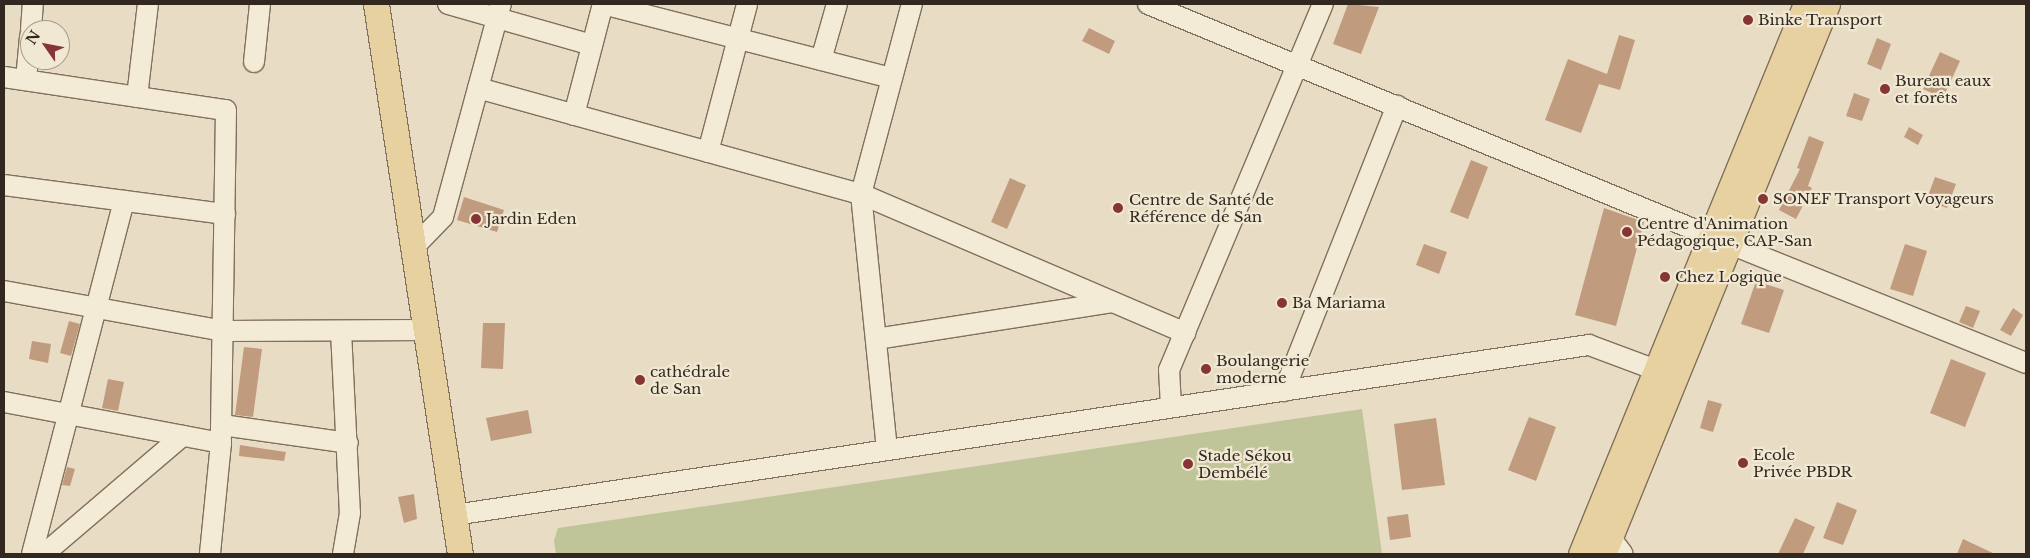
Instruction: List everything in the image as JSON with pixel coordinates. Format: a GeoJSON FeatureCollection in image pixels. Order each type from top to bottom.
{"type":"FeatureCollection","features":[{"type":"Feature","properties":{"kind":"main road"},"geometry":{"type":"LineString","coordinates":[[376,4],[460,554]]}},
{"type":"Feature","properties":{"kind":"main road"},"geometry":{"type":"LineString","coordinates":[[1581,554],[1607,544],[1806,4]]}},
{"type":"Feature","properties":{"kind":"main road"},"geometry":{"type":"LineString","coordinates":[[1607,544],[1656,370],[1720,240],[1827,4]]}},
{"type":"Feature","properties":{"kind":"street"},"geometry":{"type":"LineString","coordinates":[[32,20],[33,4]]}},
{"type":"Feature","properties":{"kind":"street"},"geometry":{"type":"LineString","coordinates":[[137,97],[148,4]]}},
{"type":"Feature","properties":{"kind":"street"},"geometry":{"type":"LineString","coordinates":[[254,62],[260,4]]}},
{"type":"Feature","properties":{"kind":"street"},"geometry":{"type":"LineString","coordinates":[[448,4],[499,11],[592,45]]}},
{"type":"Feature","properties":{"kind":"street"},"geometry":{"type":"LineString","coordinates":[[574,115],[603,4],[892,78]]}},
{"type":"Feature","properties":{"kind":"street"},"geometry":{"type":"LineString","coordinates":[[708,152],[747,4]]}},
{"type":"Feature","properties":{"kind":"street"},"geometry":{"type":"LineString","coordinates":[[822,60],[836,4]]}},
{"type":"Feature","properties":{"kind":"street"},"geometry":{"type":"LineString","coordinates":[[887,450],[861,194],[912,4]]}},
{"type":"Feature","properties":{"kind":"street"},"geometry":{"type":"LineString","coordinates":[[1148,4],[1720,240],[2026,363]]}},
{"type":"Feature","properties":{"kind":"street"},"geometry":{"type":"LineString","coordinates":[[1171,407],[1169,370],[1323,4]]}},
{"type":"Feature","properties":{"kind":"street"},"geometry":{"type":"LineString","coordinates":[[413,248],[443,218],[499,11]]}},
{"type":"Feature","properties":{"kind":"street"},"geometry":{"type":"LineString","coordinates":[[26,80],[27,70]]}},
{"type":"Feature","properties":{"kind":"street"},"geometry":{"type":"LineString","coordinates":[[4,77],[226,110],[221,434],[210,554]]}},
{"type":"Feature","properties":{"kind":"street"},"geometry":{"type":"LineString","coordinates":[[478,88],[861,194],[1184,334]]}},
{"type":"Feature","properties":{"kind":"street"},"geometry":{"type":"LineString","coordinates":[[1284,391],[1397,106]]}},
{"type":"Feature","properties":{"kind":"street"},"geometry":{"type":"LineString","coordinates":[[4,185],[225,214]]}},
{"type":"Feature","properties":{"kind":"street"},"geometry":{"type":"LineString","coordinates":[[32,554],[124,201]]}},
{"type":"Feature","properties":{"kind":"street"},"geometry":{"type":"LineString","coordinates":[[4,291],[224,331],[426,330]]}},
{"type":"Feature","properties":{"kind":"street"},"geometry":{"type":"LineString","coordinates":[[876,339],[1112,302]]}},
{"type":"Feature","properties":{"kind":"street"},"geometry":{"type":"LineString","coordinates":[[341,330],[350,513],[344,554]]}},
{"type":"Feature","properties":{"kind":"street"},"geometry":{"type":"LineString","coordinates":[[454,515],[1589,345],[1656,370]]}},
{"type":"Feature","properties":{"kind":"street"},"geometry":{"type":"LineString","coordinates":[[4,402],[182,436],[221,434],[348,443]]}},
{"type":"Feature","properties":{"kind":"street"},"geometry":{"type":"LineString","coordinates":[[44,554],[182,436]]}},
{"type":"Feature","properties":{"kind":"green space","name":"Stade Sékou Dembélé"},"geometry":{"type":"Polygon","coordinates":[[[1362,409],[1382,554],[556,554],[554,541],[558,528],[1362,409]]]}},
{"type":"Feature","properties":{"kind":"building"},"geometry":{"type":"Polygon","coordinates":[[[1348,4],[1379,7],[1361,54],[1333,44],[1348,4]]]}},
{"type":"Feature","properties":{"kind":"building"},"geometry":{"type":"Polygon","coordinates":[[[1089,28],[1115,41],[1109,54],[1082,41],[1089,28]]]}},
{"type":"Feature","properties":{"kind":"building"},"geometry":{"type":"Polygon","coordinates":[[[1619,35],[1635,40],[1620,90],[1599,84],[1581,133],[1545,120],[1568,59],[1607,74],[1619,35]]]}},
{"type":"Feature","properties":{"kind":"building"},"geometry":{"type":"Polygon","coordinates":[[[1877,38],[1891,44],[1881,70],[1867,64],[1877,38]]]}},
{"type":"Feature","properties":{"kind":"building"},"geometry":{"type":"Polygon","coordinates":[[[1940,52],[1960,61],[1943,98],[1923,89],[1940,52]]]}},
{"type":"Feature","properties":{"kind":"building"},"geometry":{"type":"Polygon","coordinates":[[[1854,93],[1870,99],[1862,121],[1846,116],[1854,93]]]}},
{"type":"Feature","properties":{"kind":"building"},"geometry":{"type":"Polygon","coordinates":[[[1909,127],[1923,135],[1918,145],[1904,137],[1909,127]]]}},
{"type":"Feature","properties":{"kind":"building"},"geometry":{"type":"Polygon","coordinates":[[[1809,136],[1824,142],[1808,186],[1812,188],[1796,219],[1779,210],[1800,169],[1797,168],[1809,136]]]}},
{"type":"Feature","properties":{"kind":"building"},"geometry":{"type":"Polygon","coordinates":[[[1471,160],[1488,167],[1468,219],[1450,212],[1471,160]]]}},
{"type":"Feature","properties":{"kind":"building"},"geometry":{"type":"Polygon","coordinates":[[[1935,177],[1956,184],[1947,208],[1926,201],[1935,177]]]}},
{"type":"Feature","properties":{"kind":"building"},"geometry":{"type":"Polygon","coordinates":[[[1010,178],[1026,185],[1007,229],[991,222],[1010,178]]]}},
{"type":"Feature","properties":{"kind":"building"},"geometry":{"type":"Polygon","coordinates":[[[464,197],[504,210],[497,232],[457,220],[464,197]]]}},
{"type":"Feature","properties":{"kind":"building"},"geometry":{"type":"Polygon","coordinates":[[[1604,208],[1644,222],[1616,326],[1575,315],[1604,208]]]}},
{"type":"Feature","properties":{"kind":"building"},"geometry":{"type":"Polygon","coordinates":[[[1424,244],[1447,252],[1439,274],[1416,265],[1424,244]]]}},
{"type":"Feature","properties":{"kind":"building"},"geometry":{"type":"Polygon","coordinates":[[[1905,244],[1927,251],[1913,296],[1890,289],[1905,244]]]}},
{"type":"Feature","properties":{"kind":"building"},"geometry":{"type":"Polygon","coordinates":[[[1756,281],[1784,290],[1769,333],[1741,324],[1756,281]]]}},
{"type":"Feature","properties":{"kind":"building"},"geometry":{"type":"Polygon","coordinates":[[[1966,306],[1980,311],[1973,328],[1959,322],[1966,306]]]}},
{"type":"Feature","properties":{"kind":"building"},"geometry":{"type":"Polygon","coordinates":[[[2013,308],[2023,315],[2011,336],[2000,330],[2013,308]]]}},
{"type":"Feature","properties":{"kind":"building"},"geometry":{"type":"Polygon","coordinates":[[[69,321],[80,324],[71,356],[60,353],[69,321]]]}},
{"type":"Feature","properties":{"kind":"building"},"geometry":{"type":"Polygon","coordinates":[[[483,323],[505,323],[503,369],[481,368],[483,323]]]}},
{"type":"Feature","properties":{"kind":"building"},"geometry":{"type":"Polygon","coordinates":[[[32,341],[51,344],[48,363],[29,359],[32,341]]]}},
{"type":"Feature","properties":{"kind":"building"},"geometry":{"type":"Polygon","coordinates":[[[244,347],[262,349],[253,417],[235,415],[244,347]]]}},
{"type":"Feature","properties":{"kind":"building"},"geometry":{"type":"Polygon","coordinates":[[[1951,359],[1986,373],[1965,427],[1930,413],[1951,359]]]}},
{"type":"Feature","properties":{"kind":"building"},"geometry":{"type":"Polygon","coordinates":[[[108,379],[124,382],[118,411],[102,408],[108,379]]]}},
{"type":"Feature","properties":{"kind":"building"},"geometry":{"type":"Polygon","coordinates":[[[1708,400],[1722,404],[1713,432],[1700,428],[1708,400]]]}},
{"type":"Feature","properties":{"kind":"building"},"geometry":{"type":"Polygon","coordinates":[[[528,410],[532,433],[491,441],[486,418],[528,410]]]}},
{"type":"Feature","properties":{"kind":"building"},"geometry":{"type":"Polygon","coordinates":[[[1529,417],[1556,427],[1536,481],[1508,470],[1529,417]]]}},
{"type":"Feature","properties":{"kind":"building"},"geometry":{"type":"Polygon","coordinates":[[[1436,418],[1445,485],[1402,490],[1394,424],[1436,418]]]}},
{"type":"Feature","properties":{"kind":"building"},"geometry":{"type":"Polygon","coordinates":[[[240,445],[286,452],[284,461],[239,456],[240,445]]]}},
{"type":"Feature","properties":{"kind":"building"},"geometry":{"type":"Polygon","coordinates":[[[67,467],[75,469],[70,486],[62,485],[67,467]]]}},
{"type":"Feature","properties":{"kind":"building"},"geometry":{"type":"Polygon","coordinates":[[[414,494],[417,519],[404,523],[398,497],[414,494]]]}},
{"type":"Feature","properties":{"kind":"building"},"geometry":{"type":"Polygon","coordinates":[[[1837,502],[1857,510],[1843,545],[1823,538],[1837,502]]]}},
{"type":"Feature","properties":{"kind":"building"},"geometry":{"type":"Polygon","coordinates":[[[1408,514],[1411,537],[1390,540],[1387,517],[1408,514]]]}},
{"type":"Feature","properties":{"kind":"building"},"geometry":{"type":"Polygon","coordinates":[[[1795,518],[1815,527],[1803,554],[1778,554],[1795,518]]]}},
{"type":"Feature","properties":{"kind":"building"},"geometry":{"type":"Polygon","coordinates":[[[1963,539],[1995,554],[1957,554],[1963,539]]]}},
{"type":"Feature","properties":{"kind":"place","name":"Binke Transport"},"geometry":{"type":"Point","coordinates":[1748,20]}},
{"type":"Feature","properties":{"kind":"place","name":"Bureau eaux et forêts"},"geometry":{"type":"Point","coordinates":[1885,89]}},
{"type":"Feature","properties":{"kind":"place","name":"SONEF Transport Voyageurs"},"geometry":{"type":"Point","coordinates":[1763,199]}},
{"type":"Feature","properties":{"kind":"place","name":"Centre de Santé de Référence de San"},"geometry":{"type":"Point","coordinates":[1118,208]}},
{"type":"Feature","properties":{"kind":"place","name":"Jardin Eden"},"geometry":{"type":"Point","coordinates":[476,219]}},
{"type":"Feature","properties":{"kind":"place","name":"Centre d'Animation Pédagogique, CAP-San"},"geometry":{"type":"Point","coordinates":[1627,232]}},
{"type":"Feature","properties":{"kind":"place","name":"Chez Logique"},"geometry":{"type":"Point","coordinates":[1665,277]}},
{"type":"Feature","properties":{"kind":"place","name":"Ba Mariama"},"geometry":{"type":"Point","coordinates":[1282,303]}},
{"type":"Feature","properties":{"kind":"place","name":"Boulangerie moderne"},"geometry":{"type":"Point","coordinates":[1206,369]}},
{"type":"Feature","properties":{"kind":"place","name":"cathédrale de San"},"geometry":{"type":"Point","coordinates":[640,380]}},
{"type":"Feature","properties":{"kind":"place","name":"Ecole Privée PBDR"},"geometry":{"type":"Point","coordinates":[1743,463]}},
{"type":"Feature","properties":{"kind":"place","name":"Stade Sékou Dembélé"},"geometry":{"type":"Point","coordinates":[1188,464]}}]}
